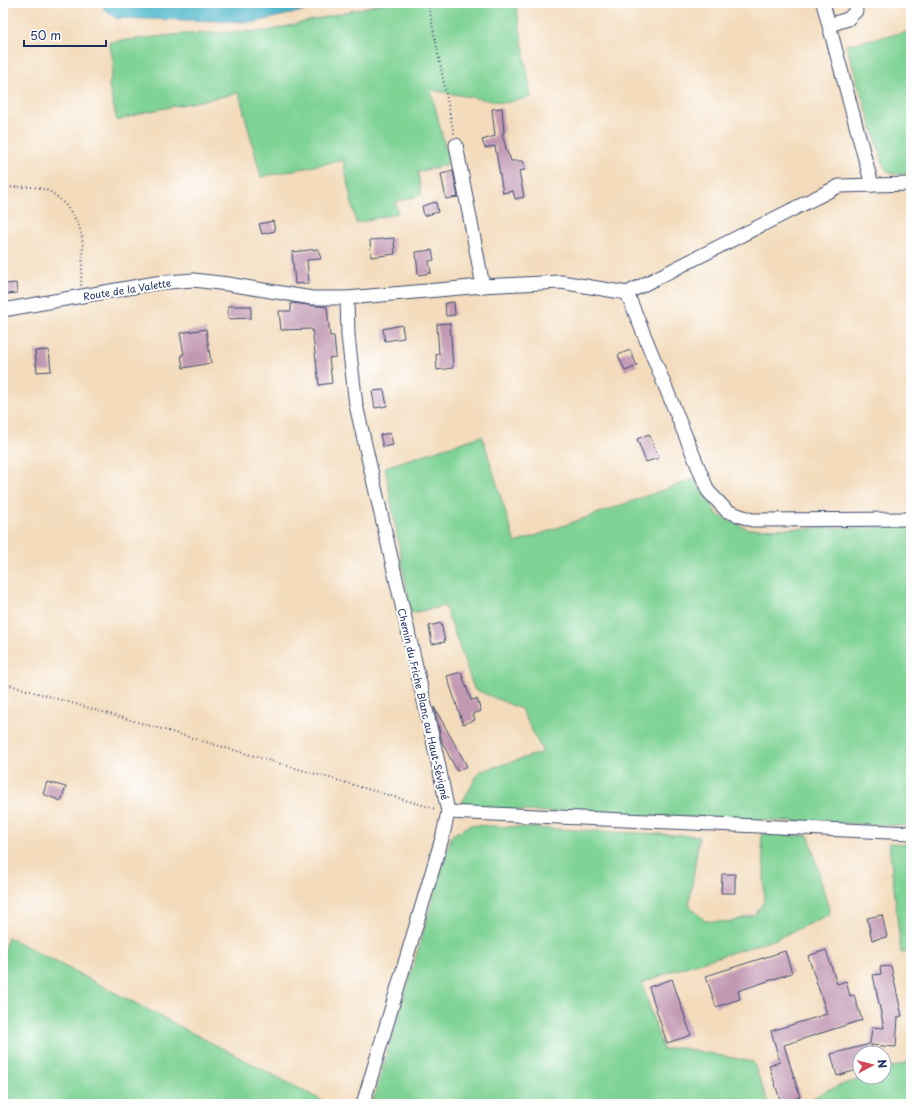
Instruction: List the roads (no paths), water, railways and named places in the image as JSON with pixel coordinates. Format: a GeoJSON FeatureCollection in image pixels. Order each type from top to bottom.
{"type":"FeatureCollection","features":[{"type":"Feature","properties":{"kind":"street"},"geometry":{"type":"LineString","coordinates":[[823,3],[872,185]]}},
{"type":"Feature","properties":{"kind":"street"},"geometry":{"type":"LineString","coordinates":[[829,25],[848,19],[856,10],[854,3]]}},
{"type":"Feature","properties":{"kind":"street"},"geometry":{"type":"LineString","coordinates":[[456,145],[483,286]]}},
{"type":"Feature","properties":{"kind":"street"},"geometry":{"type":"LineString","coordinates":[[911,184],[839,186],[627,293],[708,491],[727,511],[752,520],[911,519]]}},
{"type":"Feature","properties":{"kind":"street","name":"Route de la Valette"},"geometry":{"type":"LineString","coordinates":[[3,310],[156,283],[193,280],[228,284],[312,298],[347,298],[483,286],[561,282],[627,293]]}},
{"type":"Feature","properties":{"kind":"street","name":"Chemin du Friche Blanc au Haut-Sévigné"},"geometry":{"type":"LineString","coordinates":[[347,298],[348,336],[356,405],[438,762],[448,812],[443,835],[363,1104]]}},
{"type":"Feature","properties":{"kind":"street"},"geometry":{"type":"LineString","coordinates":[[448,812],[911,833]]}},
{"type":"Feature","properties":{"kind":"water"},"geometry":{"type":"Polygon","coordinates":[[[101,3],[336,3],[256,22],[116,18],[105,10],[101,3]]]}}]}
